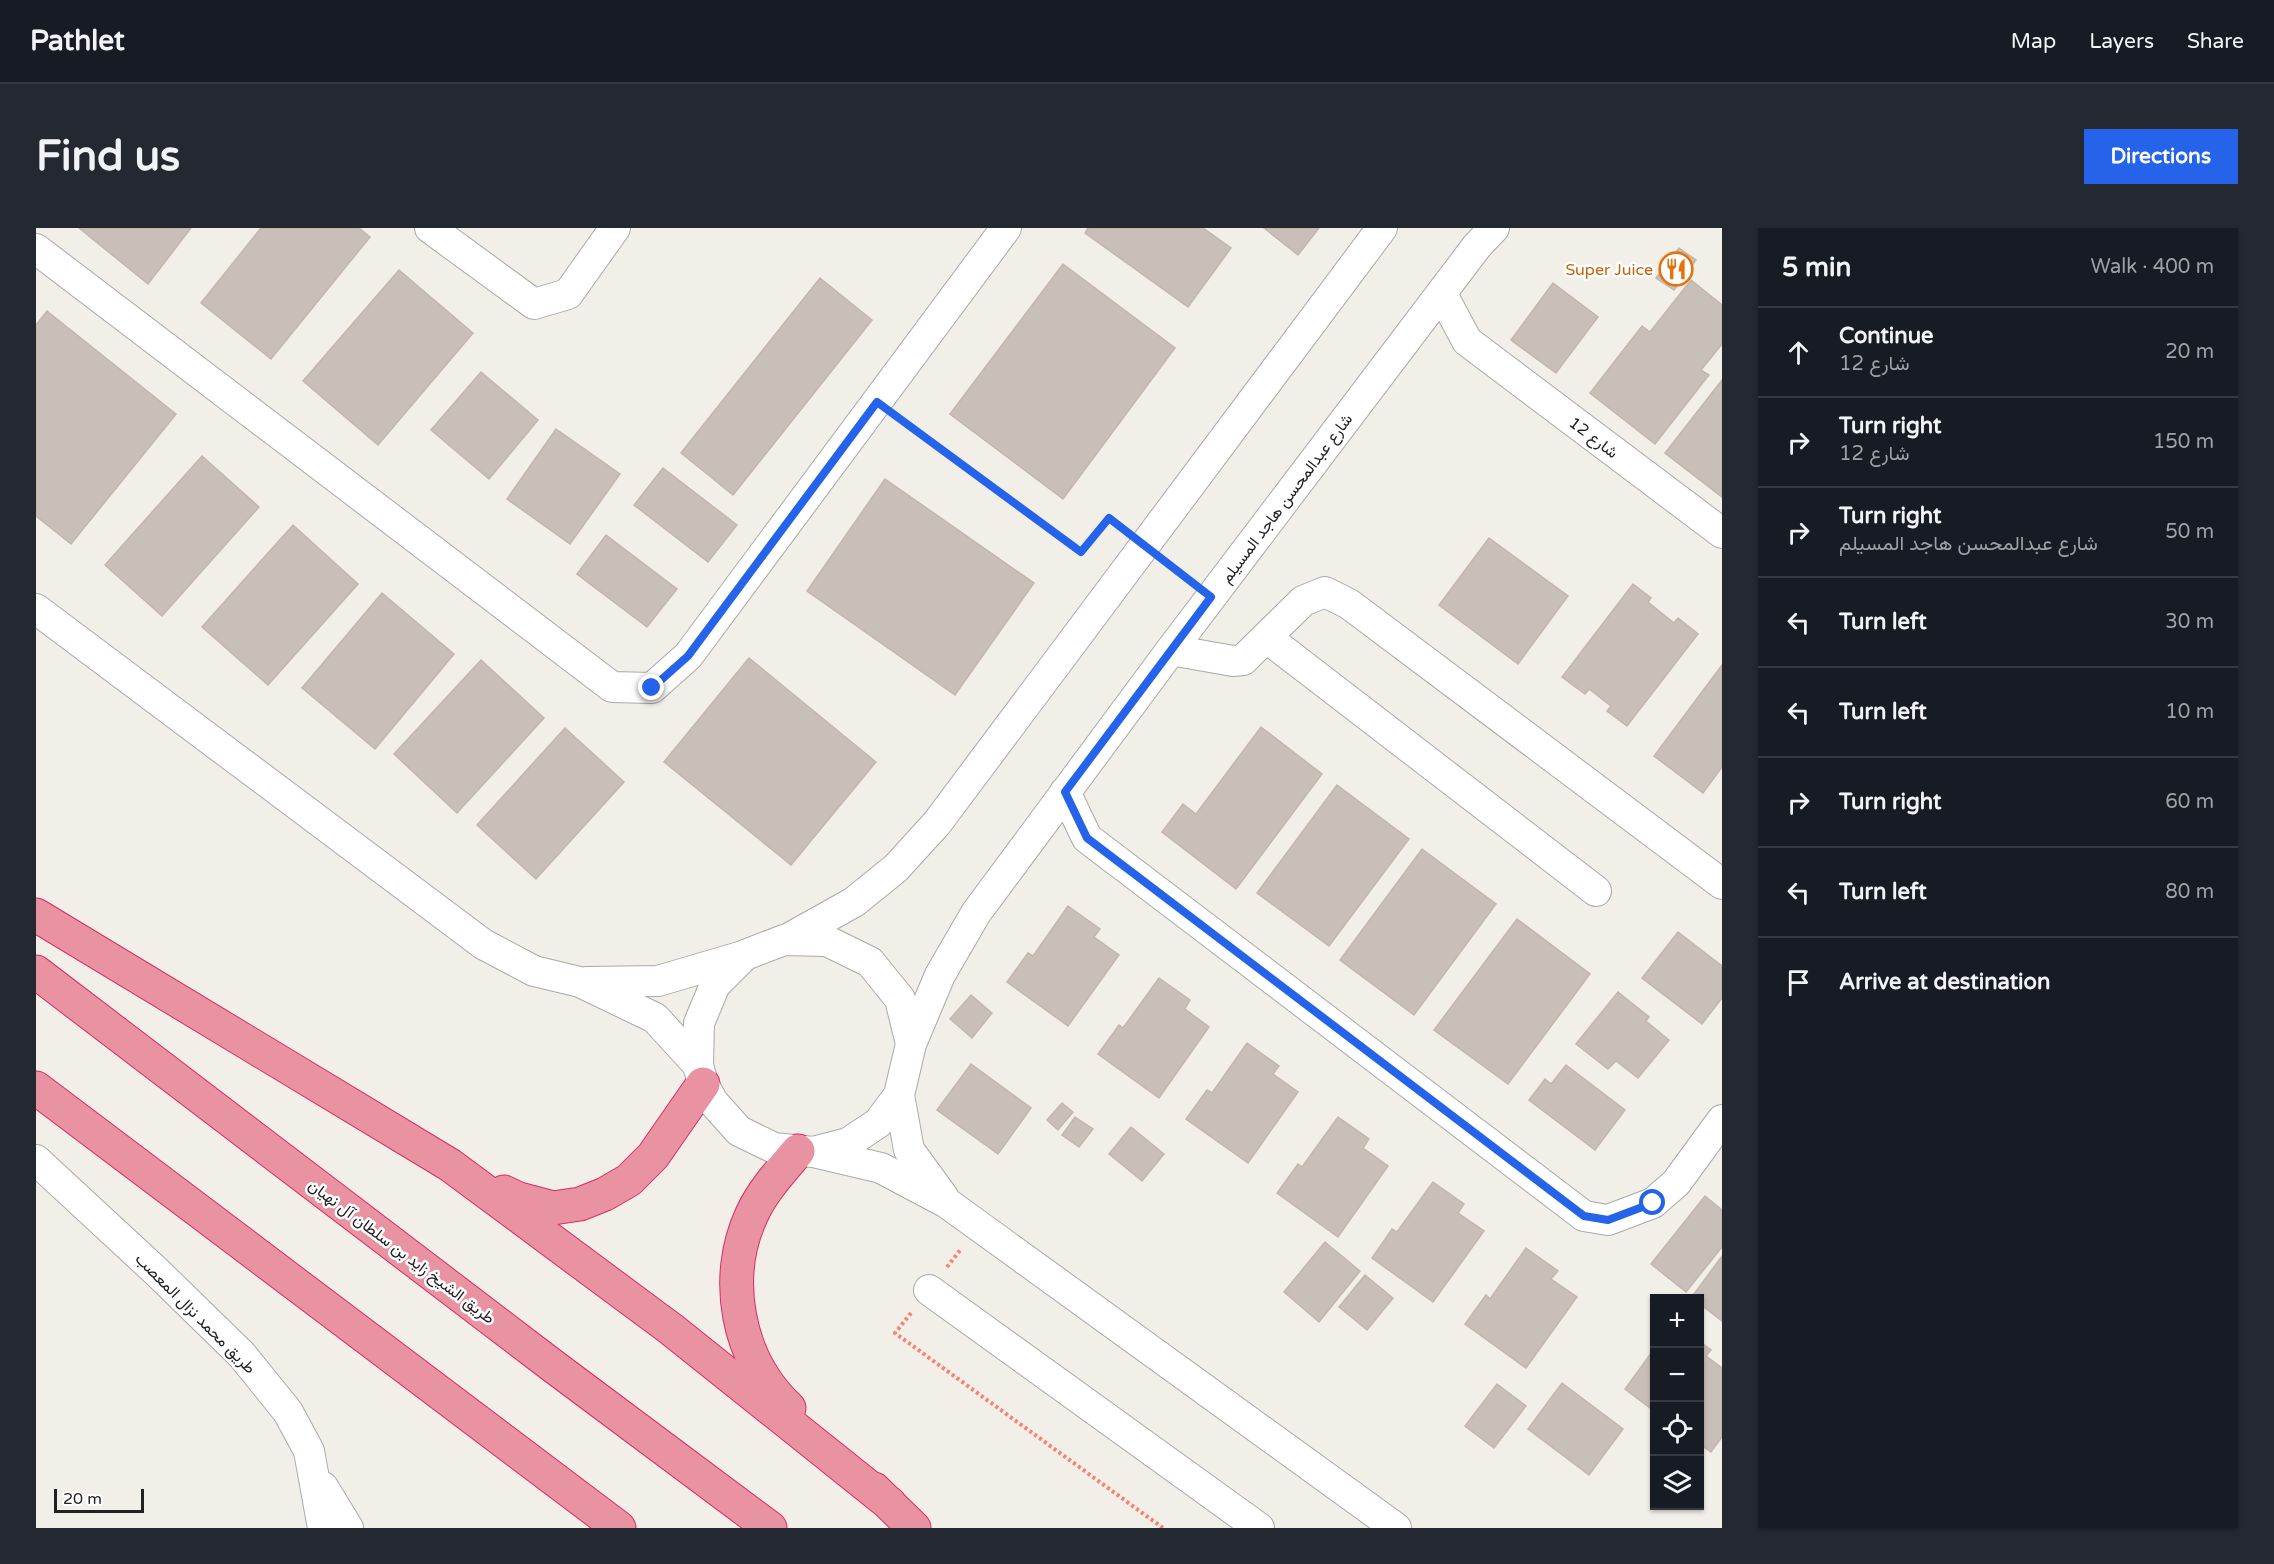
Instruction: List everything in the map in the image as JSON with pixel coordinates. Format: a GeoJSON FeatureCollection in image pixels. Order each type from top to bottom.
{"type":"FeatureCollection","features":[{"type":"Feature","properties":{"kind":"highway"},"geometry":{"type":"LineString","coordinates":[[36,915],[450,1166],[662,1322],[890,1504]]}},
{"type":"Feature","properties":{"kind":"highway","name":"طريق الشيخ زايد بن سلطان آل نهيان"},"geometry":{"type":"LineString","coordinates":[[36,972],[553,1366],[770,1528]]}},
{"type":"Feature","properties":{"kind":"highway"},"geometry":{"type":"LineString","coordinates":[[450,1166],[519,1199],[553,1208],[580,1204],[605,1194],[629,1180],[653,1156],[701,1074]]}},
{"type":"Feature","properties":{"kind":"highway"},"geometry":{"type":"LineString","coordinates":[[36,1088],[619,1528]]}},
{"type":"Feature","properties":{"kind":"highway"},"geometry":{"type":"LineString","coordinates":[[806,1151],[768,1189],[752,1212],[740,1245],[737,1282],[739,1319],[752,1360],[781,1401],[914,1528]]}},
{"type":"Feature","properties":{"kind":"street"},"geometry":{"type":"LineString","coordinates":[[430,228],[534,304],[568,294],[615,228]]}},
{"type":"Feature","properties":{"kind":"street"},"geometry":{"type":"LineString","coordinates":[[36,249],[612,687],[652,688],[688,656],[1006,228]]}},
{"type":"Feature","properties":{"kind":"street"},"geometry":{"type":"LineString","coordinates":[[580,982],[658,981],[745,955],[784,940],[854,902],[903,861],[937,823],[1382,228]]}},
{"type":"Feature","properties":{"kind":"street","name":"شارع عبدالمحسن هاجد المسيلم"},"geometry":{"type":"LineString","coordinates":[[910,1044],[940,975],[976,913],[1211,597],[1477,246],[1494,228]]}},
{"type":"Feature","properties":{"kind":"street","name":"شارع 12"},"geometry":{"type":"LineString","coordinates":[[1442,294],[1467,341],[1722,533]]}},
{"type":"Feature","properties":{"kind":"street"},"geometry":{"type":"LineString","coordinates":[[1411,335],[1467,341]]}},
{"type":"Feature","properties":{"kind":"street"},"geometry":{"type":"LineString","coordinates":[[1171,650],[1233,661],[1243,660],[1303,601],[1325,592],[1349,604],[1722,884]]}},
{"type":"Feature","properties":{"kind":"street"},"geometry":{"type":"LineString","coordinates":[[36,609],[483,944],[534,971],[580,982],[655,1018],[701,1074],[713,1102],[739,1131],[774,1148],[806,1151],[881,1168],[947,1203],[1396,1528]]}},
{"type":"Feature","properties":{"kind":"street"},"geometry":{"type":"LineString","coordinates":[[1267,638],[1596,891]]}},
{"type":"Feature","properties":{"kind":"street"},"geometry":{"type":"LineString","coordinates":[[1065,792],[1087,838],[1584,1216],[1608,1220],[1653,1203],[1676,1183],[1722,1120]]}},
{"type":"Feature","properties":{"kind":"street"},"geometry":{"type":"LineString","coordinates":[[1035,832],[1087,838]]}},
{"type":"Feature","properties":{"kind":"street"},"geometry":{"type":"LineString","coordinates":[[784,940],[827,941],[870,962],[900,999],[910,1044],[899,1095],[909,1150],[947,1203]]}},
{"type":"Feature","properties":{"kind":"street"},"geometry":{"type":"LineString","coordinates":[[701,1074],[699,1023],[715,985],[745,955]]}},
{"type":"Feature","properties":{"kind":"street"},"geometry":{"type":"LineString","coordinates":[[806,1151],[848,1143],[878,1123],[899,1095]]}},
{"type":"Feature","properties":{"kind":"street","name":"طريق محمد نزال المعصب"},"geometry":{"type":"LineString","coordinates":[[36,1160],[242,1355],[288,1412],[309,1451],[323,1528]]}},
{"type":"Feature","properties":{"kind":"street"},"geometry":{"type":"LineString","coordinates":[[929,1290],[1259,1528]]}},
{"type":"Feature","properties":{"kind":"street"},"geometry":{"type":"LineString","coordinates":[[309,1451],[327,1495],[348,1528]]}},
{"type":"Feature","properties":{"kind":"path"},"geometry":{"type":"LineString","coordinates":[[877,402],[1081,552],[1109,518],[1211,597]]}},
{"type":"Feature","properties":{"kind":"path"},"geometry":{"type":"LineString","coordinates":[[896,1332],[1163,1528]]}},
{"type":"Feature","properties":{"kind":"building"},"geometry":{"type":"Polygon","coordinates":[[[79,228],[191,228],[148,284],[79,228]]]}},
{"type":"Feature","properties":{"kind":"building"},"geometry":{"type":"Polygon","coordinates":[[[261,228],[359,228],[370,237],[271,359],[201,303],[261,228]]]}},
{"type":"Feature","properties":{"kind":"building"},"geometry":{"type":"Polygon","coordinates":[[[1088,228],[1203,228],[1231,248],[1188,307],[1085,233],[1088,228]]]}},
{"type":"Feature","properties":{"kind":"building"},"geometry":{"type":"Polygon","coordinates":[[[1264,228],[1319,228],[1298,255],[1264,228]]]}},
{"type":"Feature","properties":{"kind":"building","name":"Super Juice"},"geometry":{"type":"Polygon","coordinates":[[[1679,248],[1696,260],[1674,290],[1656,278],[1679,248]]]}},
{"type":"Feature","properties":{"kind":"building"},"geometry":{"type":"Polygon","coordinates":[[[1063,264],[1175,348],[1063,499],[950,414],[1063,264]]]}},
{"type":"Feature","properties":{"kind":"building"},"geometry":{"type":"Polygon","coordinates":[[[399,270],[473,333],[378,445],[303,381],[399,270]]]}},
{"type":"Feature","properties":{"kind":"building"},"geometry":{"type":"Polygon","coordinates":[[[820,278],[872,320],[733,495],[681,453],[820,278]]]}},
{"type":"Feature","properties":{"kind":"building"},"geometry":{"type":"Polygon","coordinates":[[[1691,280],[1722,305],[1722,344],[1701,370],[1709,375],[1655,444],[1590,393],[1642,326],[1650,332],[1691,280]]]}},
{"type":"Feature","properties":{"kind":"building"},"geometry":{"type":"Polygon","coordinates":[[[1553,283],[1598,317],[1556,373],[1511,340],[1553,283]]]}},
{"type":"Feature","properties":{"kind":"building"},"geometry":{"type":"Polygon","coordinates":[[[47,311],[176,414],[71,544],[36,516],[36,325],[47,311]]]}},
{"type":"Feature","properties":{"kind":"building"},"geometry":{"type":"Polygon","coordinates":[[[481,372],[538,420],[489,479],[431,430],[481,372]]]}},
{"type":"Feature","properties":{"kind":"building"},"geometry":{"type":"Polygon","coordinates":[[[1722,380],[1722,497],[1665,453],[1722,380]]]}},
{"type":"Feature","properties":{"kind":"building"},"geometry":{"type":"Polygon","coordinates":[[[556,429],[620,474],[570,544],[507,499],[556,429]]]}},
{"type":"Feature","properties":{"kind":"building"},"geometry":{"type":"Polygon","coordinates":[[[202,456],[259,507],[162,616],[105,565],[202,456]]]}},
{"type":"Feature","properties":{"kind":"building"},"geometry":{"type":"Polygon","coordinates":[[[663,468],[737,525],[708,562],[634,505],[663,468]]]}},
{"type":"Feature","properties":{"kind":"building"},"geometry":{"type":"Polygon","coordinates":[[[885,479],[1034,583],[955,695],[807,591],[885,479]]]}},
{"type":"Feature","properties":{"kind":"building"},"geometry":{"type":"Polygon","coordinates":[[[293,525],[358,584],[268,685],[202,627],[293,525]]]}},
{"type":"Feature","properties":{"kind":"building"},"geometry":{"type":"Polygon","coordinates":[[[606,535],[677,589],[647,627],[577,574],[606,535]]]}},
{"type":"Feature","properties":{"kind":"building"},"geometry":{"type":"Polygon","coordinates":[[[1489,538],[1568,596],[1518,664],[1439,605],[1489,538]]]}},
{"type":"Feature","properties":{"kind":"building"},"geometry":{"type":"Polygon","coordinates":[[[1633,584],[1651,598],[1648,602],[1674,623],[1678,618],[1698,634],[1627,726],[1607,711],[1611,706],[1589,689],[1585,694],[1562,677],[1633,584]]]}},
{"type":"Feature","properties":{"kind":"building"},"geometry":{"type":"Polygon","coordinates":[[[382,593],[454,654],[375,749],[302,688],[382,593]]]}},
{"type":"Feature","properties":{"kind":"building"},"geometry":{"type":"Polygon","coordinates":[[[749,658],[876,762],[791,865],[664,762],[749,658]]]}},
{"type":"Feature","properties":{"kind":"building"},"geometry":{"type":"Polygon","coordinates":[[[481,660],[544,718],[457,813],[394,754],[481,660]]]}},
{"type":"Feature","properties":{"kind":"building"},"geometry":{"type":"Polygon","coordinates":[[[1722,665],[1722,767],[1703,793],[1654,756],[1722,665]]]}},
{"type":"Feature","properties":{"kind":"building"},"geometry":{"type":"Polygon","coordinates":[[[1261,727],[1322,774],[1236,889],[1162,832],[1183,804],[1196,814],[1261,727]]]}},
{"type":"Feature","properties":{"kind":"building"},"geometry":{"type":"Polygon","coordinates":[[[565,728],[624,782],[536,879],[477,825],[565,728]]]}},
{"type":"Feature","properties":{"kind":"building"},"geometry":{"type":"Polygon","coordinates":[[[1337,785],[1409,839],[1329,946],[1257,893],[1337,785]]]}},
{"type":"Feature","properties":{"kind":"building"},"geometry":{"type":"Polygon","coordinates":[[[1422,849],[1496,904],[1414,1015],[1340,960],[1422,849]]]}},
{"type":"Feature","properties":{"kind":"building"},"geometry":{"type":"Polygon","coordinates":[[[1068,906],[1100,929],[1094,937],[1119,955],[1068,1026],[1007,982],[1028,953],[1033,956],[1068,906]]]}},
{"type":"Feature","properties":{"kind":"building"},"geometry":{"type":"Polygon","coordinates":[[[1517,919],[1590,974],[1508,1084],[1434,1030],[1517,919]]]}},
{"type":"Feature","properties":{"kind":"building"},"geometry":{"type":"Polygon","coordinates":[[[1678,932],[1722,966],[1722,998],[1702,1024],[1642,978],[1678,932]]]}},
{"type":"Feature","properties":{"kind":"building"},"geometry":{"type":"Polygon","coordinates":[[[1159,978],[1190,1000],[1185,1009],[1209,1027],[1159,1098],[1098,1054],[1119,1025],[1123,1028],[1159,978]]]}},
{"type":"Feature","properties":{"kind":"building"},"geometry":{"type":"Polygon","coordinates":[[[1618,992],[1649,1017],[1646,1021],[1669,1040],[1638,1078],[1616,1061],[1608,1069],[1576,1044],[1618,992]]]}},
{"type":"Feature","properties":{"kind":"building"},"geometry":{"type":"Polygon","coordinates":[[[971,995],[992,1013],[972,1038],[950,1019],[971,995]]]}},
{"type":"Feature","properties":{"kind":"building"},"geometry":{"type":"Polygon","coordinates":[[[1247,1043],[1279,1066],[1273,1074],[1298,1092],[1248,1163],[1186,1119],[1207,1090],[1212,1093],[1247,1043]]]}},
{"type":"Feature","properties":{"kind":"building"},"geometry":{"type":"Polygon","coordinates":[[[971,1064],[1031,1108],[998,1154],[937,1110],[971,1064]]]}},
{"type":"Feature","properties":{"kind":"building"},"geometry":{"type":"Polygon","coordinates":[[[1566,1065],[1625,1110],[1595,1150],[1529,1100],[1545,1079],[1551,1084],[1566,1065]]]}},
{"type":"Feature","properties":{"kind":"building"},"geometry":{"type":"Polygon","coordinates":[[[1062,1103],[1073,1112],[1058,1130],[1047,1120],[1062,1103]]]}},
{"type":"Feature","properties":{"kind":"building"},"geometry":{"type":"Polygon","coordinates":[[[1075,1117],[1093,1129],[1079,1147],[1062,1135],[1075,1117]]]}},
{"type":"Feature","properties":{"kind":"building"},"geometry":{"type":"Polygon","coordinates":[[[1338,1117],[1369,1139],[1363,1148],[1388,1166],[1338,1237],[1277,1193],[1298,1164],[1302,1167],[1338,1117]]]}},
{"type":"Feature","properties":{"kind":"building"},"geometry":{"type":"Polygon","coordinates":[[[1131,1127],[1164,1154],[1142,1181],[1109,1154],[1131,1127]]]}},
{"type":"Feature","properties":{"kind":"building"},"geometry":{"type":"Polygon","coordinates":[[[1433,1182],[1464,1204],[1458,1213],[1484,1231],[1433,1302],[1372,1258],[1392,1229],[1397,1232],[1433,1182]]]}},
{"type":"Feature","properties":{"kind":"building"},"geometry":{"type":"Polygon","coordinates":[[[1705,1196],[1722,1210],[1722,1247],[1686,1292],[1651,1264],[1705,1196]]]}},
{"type":"Feature","properties":{"kind":"building"},"geometry":{"type":"Polygon","coordinates":[[[1325,1242],[1360,1271],[1319,1322],[1284,1292],[1325,1242]]]}},
{"type":"Feature","properties":{"kind":"building"},"geometry":{"type":"Polygon","coordinates":[[[1526,1248],[1558,1271],[1551,1279],[1577,1297],[1526,1368],[1465,1324],[1486,1295],[1490,1299],[1526,1248]]]}},
{"type":"Feature","properties":{"kind":"building"},"geometry":{"type":"Polygon","coordinates":[[[1722,1256],[1722,1321],[1704,1307],[1704,1294],[1694,1294],[1722,1256]]]}},
{"type":"Feature","properties":{"kind":"building"},"geometry":{"type":"Polygon","coordinates":[[[1365,1275],[1393,1298],[1367,1330],[1339,1307],[1365,1275]]]}},
{"type":"Feature","properties":{"kind":"building"},"geometry":{"type":"Polygon","coordinates":[[[1704,1345],[1711,1350],[1706,1356],[1722,1368],[1722,1437],[1711,1452],[1704,1447],[1704,1345]]]}},
{"type":"Feature","properties":{"kind":"building"},"geometry":{"type":"Polygon","coordinates":[[[1650,1355],[1650,1408],[1625,1389],[1650,1355]]]}},
{"type":"Feature","properties":{"kind":"building"},"geometry":{"type":"Polygon","coordinates":[[[1562,1383],[1623,1429],[1589,1475],[1528,1429],[1562,1383]]]}},
{"type":"Feature","properties":{"kind":"building"},"geometry":{"type":"Polygon","coordinates":[[[1497,1384],[1526,1406],[1494,1448],[1465,1426],[1497,1384]]]}},
{"type":"Feature","properties":{"kind":"place","name":"Super Juice"},"geometry":{"type":"Point","coordinates":[1676,269]}},
{"type":"Feature","properties":{"kind":"route"},"geometry":{"type":"LineString","coordinates":[[652,688],[688,656],[877,402],[1081,552],[1109,518],[1211,597],[1065,792],[1087,838],[1584,1216],[1608,1220],[1653,1203]]}}]}
